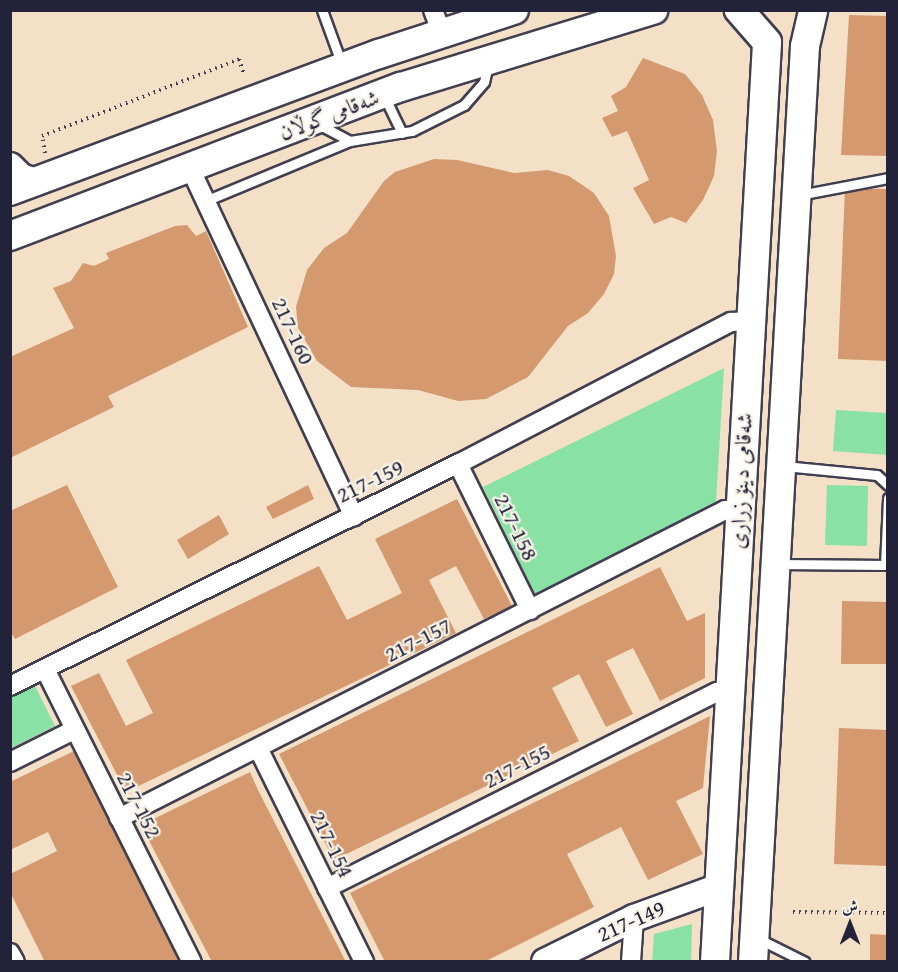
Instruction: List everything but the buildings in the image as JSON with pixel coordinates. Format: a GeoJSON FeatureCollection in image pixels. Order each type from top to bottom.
{"type":"FeatureCollection","features":[{"type":"Feature","properties":{"kind":"main road","name":"شەقامی گوڵان"},"geometry":{"type":"LineString","coordinates":[[23,186],[343,68],[437,22],[514,10]]}},
{"type":"Feature","properties":{"kind":"main road","name":"شەقامی گوڵان"},"geometry":{"type":"LineString","coordinates":[[10,236],[383,94],[489,59],[653,10]]}},
{"type":"Feature","properties":{"kind":"main road"},"geometry":{"type":"LineString","coordinates":[[739,10],[766,42],[785,32],[797,35],[805,46]]}},
{"type":"Feature","properties":{"kind":"main road","name":"شەقامی دینۆ زراری"},"geometry":{"type":"LineString","coordinates":[[754,949],[779,465],[805,46],[813,10]]}},
{"type":"Feature","properties":{"kind":"main road","name":"شەقامی دینۆ زراری"},"geometry":{"type":"LineString","coordinates":[[714,962],[766,42]]}},
{"type":"Feature","properties":{"kind":"street"},"geometry":{"type":"LineString","coordinates":[[10,166],[21,177],[23,186]]}},
{"type":"Feature","properties":{"kind":"street","name":"217-160"},"geometry":{"type":"LineString","coordinates":[[189,168],[354,516]]}},
{"type":"Feature","properties":{"kind":"street","name":"217-159"},"geometry":{"type":"LineString","coordinates":[[10,686],[458,464],[731,322],[750,321]]}},
{"type":"Feature","properties":{"kind":"street","name":"217-158"},"geometry":{"type":"LineString","coordinates":[[458,464],[530,610]]}},
{"type":"Feature","properties":{"kind":"street","name":"217-157"},"geometry":{"type":"LineString","coordinates":[[119,818],[725,510],[739,510]]}},
{"type":"Feature","properties":{"kind":"street","name":"217-152"},"geometry":{"type":"LineString","coordinates":[[45,669],[192,962]]}},
{"type":"Feature","properties":{"kind":"street","name":"217-155"},"geometry":{"type":"LineString","coordinates":[[327,888],[717,692],[729,690]]}},
{"type":"Feature","properties":{"kind":"street"},"geometry":{"type":"LineString","coordinates":[[10,762],[74,730]]}},
{"type":"Feature","properties":{"kind":"street","name":"217-154"},"geometry":{"type":"LineString","coordinates":[[258,748],[364,962]]}},
{"type":"Feature","properties":{"kind":"street","name":"217-149"},"geometry":{"type":"LineString","coordinates":[[545,962],[634,918],[702,890],[719,887]]}},
{"type":"Feature","properties":{"kind":"street"},"geometry":{"type":"LineString","coordinates":[[631,962],[634,918]]}},
{"type":"Feature","properties":{"kind":"street"},"geometry":{"type":"LineString","coordinates":[[10,953],[15,962]]}},
{"type":"Feature","properties":{"kind":"lane"},"geometry":{"type":"LineString","coordinates":[[322,10],[343,68]]}},
{"type":"Feature","properties":{"kind":"lane"},"geometry":{"type":"LineString","coordinates":[[205,201],[350,141],[402,133],[464,105],[484,82],[489,59]]}},
{"type":"Feature","properties":{"kind":"lane"},"geometry":{"type":"LineString","coordinates":[[383,94],[402,133]]}},
{"type":"Feature","properties":{"kind":"lane"},"geometry":{"type":"LineString","coordinates":[[314,120],[330,133],[350,141]]}},
{"type":"Feature","properties":{"kind":"lane"},"geometry":{"type":"LineString","coordinates":[[796,196],[888,178]]}},
{"type":"Feature","properties":{"kind":"lane"},"geometry":{"type":"LineString","coordinates":[[779,465],[877,475],[888,485]]}},
{"type":"Feature","properties":{"kind":"lane"},"geometry":{"type":"LineString","coordinates":[[774,564],[886,565],[888,498]]}},
{"type":"Feature","properties":{"kind":"lane"},"geometry":{"type":"LineString","coordinates":[[754,949],[806,962]]}},
{"type":"Feature","properties":{"kind":"path"},"geometry":{"type":"LineString","coordinates":[[45,153],[42,136],[238,59],[244,74]]}},
{"type":"Feature","properties":{"kind":"path"},"geometry":{"type":"LineString","coordinates":[[793,912],[888,914]]}},
{"type":"Feature","properties":{"kind":"green space"},"geometry":{"type":"Polygon","coordinates":[[[724,368],[716,502],[535,594],[483,487],[724,368]]]}},
{"type":"Feature","properties":{"kind":"green space"},"geometry":{"type":"Polygon","coordinates":[[[836,410],[887,413],[887,455],[833,451],[836,410]]]}},
{"type":"Feature","properties":{"kind":"green space"},"geometry":{"type":"Polygon","coordinates":[[[827,485],[868,486],[867,546],[825,545],[827,485]]]}},
{"type":"Feature","properties":{"kind":"green space"},"geometry":{"type":"Polygon","coordinates":[[[34,684],[55,726],[11,748],[11,696],[34,684]]]}},
{"type":"Feature","properties":{"kind":"green space"},"geometry":{"type":"Polygon","coordinates":[[[692,924],[691,961],[652,961],[654,934],[692,924]]]}}]}
